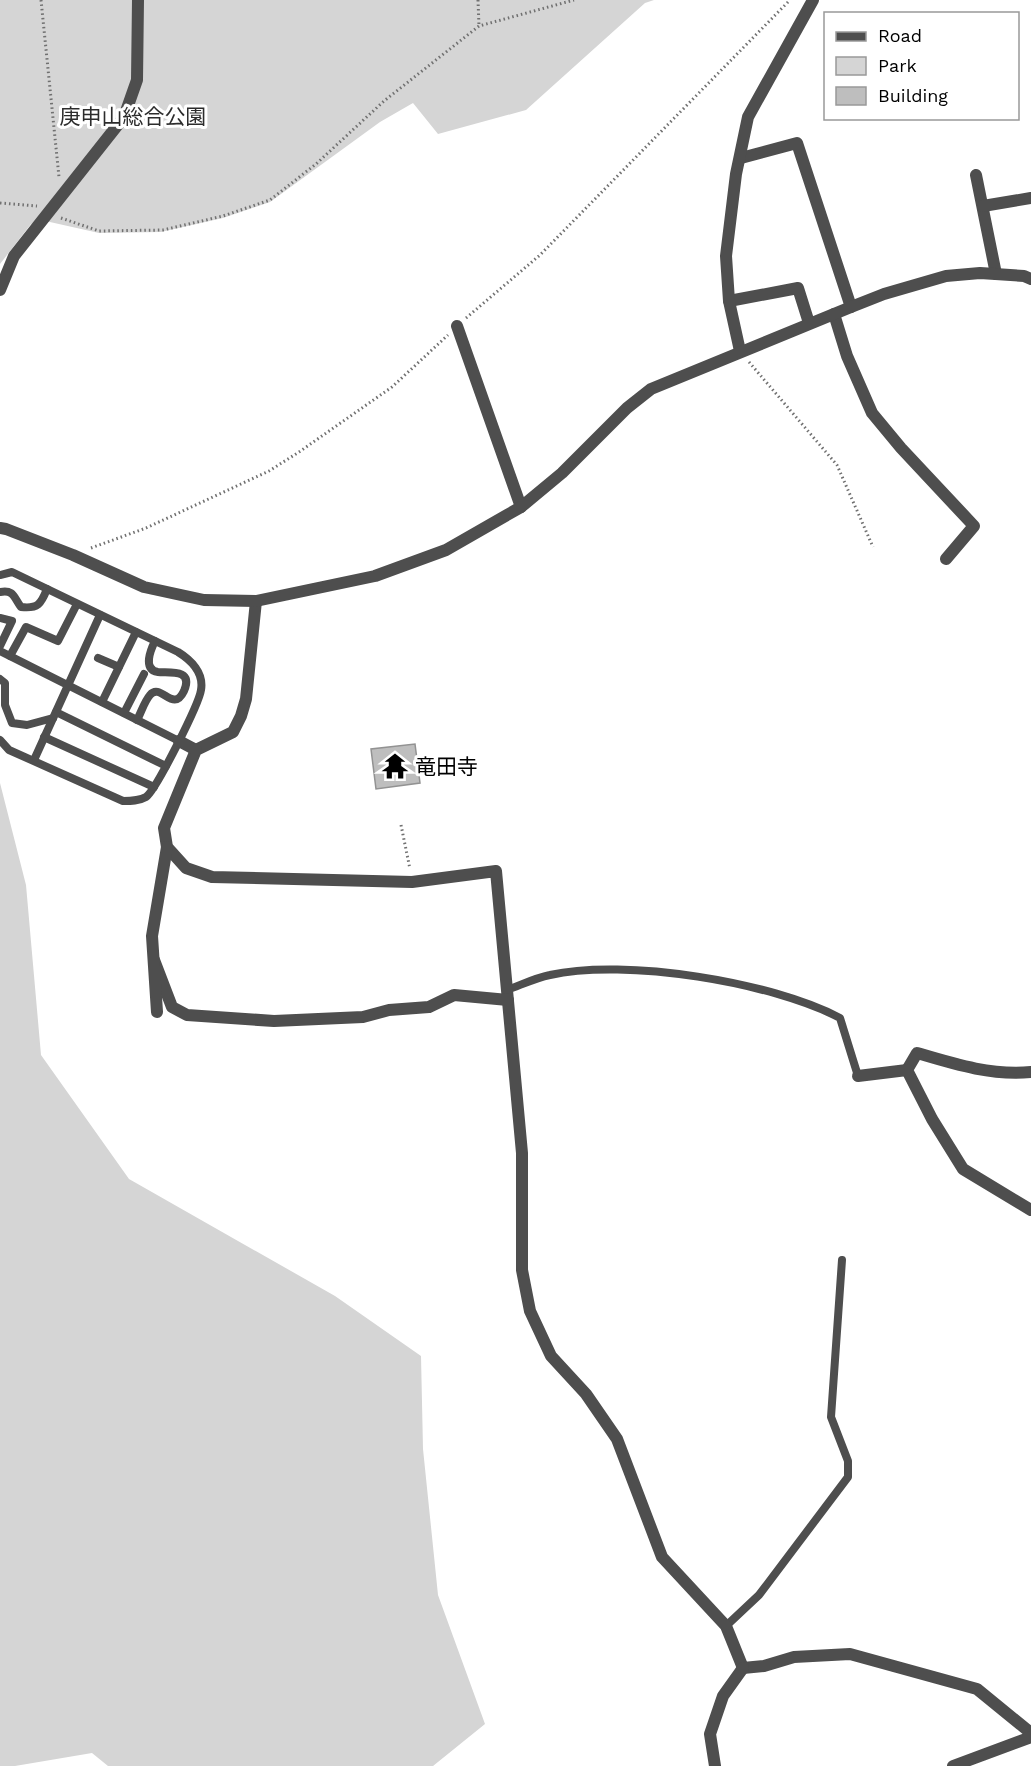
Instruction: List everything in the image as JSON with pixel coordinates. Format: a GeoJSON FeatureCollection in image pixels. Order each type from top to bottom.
{"type":"FeatureCollection","features":[{"type":"Feature","properties":{"kind":"street"},"geometry":{"type":"LineString","coordinates":[[0,290],[14,256],[124,117],[137,80],[138,0]]}},
{"type":"Feature","properties":{"kind":"street"},"geometry":{"type":"LineString","coordinates":[[740,351],[729,301],[726,256],[736,174],[748,117],[813,0]]}},
{"type":"Feature","properties":{"kind":"street"},"geometry":{"type":"LineString","coordinates":[[741,158],[797,143],[850,307]]}},
{"type":"Feature","properties":{"kind":"street"},"geometry":{"type":"LineString","coordinates":[[976,175],[996,274]]}},
{"type":"Feature","properties":{"kind":"street"},"geometry":{"type":"LineString","coordinates":[[983,206],[1031,198]]}},
{"type":"Feature","properties":{"kind":"street"},"geometry":{"type":"LineString","coordinates":[[0,528],[73,555],[144,587],[204,600],[256,601],[375,576],[446,549],[521,507],[562,473],[627,408],[651,389],[850,307],[884,294],[946,276],[980,273],[1024,276],[1031,279]]}},
{"type":"Feature","properties":{"kind":"street"},"geometry":{"type":"LineString","coordinates":[[729,301],[798,288],[809,324]]}},
{"type":"Feature","properties":{"kind":"street"},"geometry":{"type":"LineString","coordinates":[[834,314],[847,356],[872,412],[901,448],[974,526],[946,559]]}},
{"type":"Feature","properties":{"kind":"street"},"geometry":{"type":"LineString","coordinates":[[457,326],[521,507]]}},
{"type":"Feature","properties":{"kind":"street"},"geometry":{"type":"LineString","coordinates":[[157,1012],[152,936],[167,847],[164,828],[196,750],[233,732],[241,716],[246,699],[256,601]]}},
{"type":"Feature","properties":{"kind":"street"},"geometry":{"type":"LineString","coordinates":[[179,741],[196,750]]}},
{"type":"Feature","properties":{"kind":"street"},"geometry":{"type":"LineString","coordinates":[[167,847],[186,868],[212,877],[412,882],[496,871],[522,1153],[522,1270],[530,1311],[552,1356],[586,1394],[617,1439],[662,1557],[726,1626],[743,1668]]}},
{"type":"Feature","properties":{"kind":"street"},"geometry":{"type":"LineString","coordinates":[[153,960],[172,1007],[187,1015],[285,1021],[363,1017],[389,1010],[429,1007],[454,994],[507,995]]}},
{"type":"Feature","properties":{"kind":"street"},"geometry":{"type":"LineString","coordinates":[[907,1070],[917,1053],[976,1070],[1016,1074],[1031,1072]]}},
{"type":"Feature","properties":{"kind":"street"},"geometry":{"type":"LineString","coordinates":[[858,1076],[907,1070]]}},
{"type":"Feature","properties":{"kind":"street"},"geometry":{"type":"LineString","coordinates":[[907,1070],[932,1119],[963,1169],[1031,1210]]}},
{"type":"Feature","properties":{"kind":"street"},"geometry":{"type":"LineString","coordinates":[[715,1766],[710,1734],[723,1696],[743,1668],[764,1666],[794,1658],[849,1654],[977,1689],[1031,1735],[953,1766]]}},
{"type":"Feature","properties":{"kind":"lane"},"geometry":{"type":"LineString","coordinates":[[0,576],[12,572],[190,660],[197,669],[201,689],[179,741],[154,787],[145,798],[135,801],[123,801],[9,750],[0,740]]}},
{"type":"Feature","properties":{"kind":"lane"},"geometry":{"type":"LineString","coordinates":[[0,592],[10,592],[15,595],[21,607],[33,608],[42,603],[47,589]]}},
{"type":"Feature","properties":{"kind":"lane"},"geometry":{"type":"LineString","coordinates":[[10,656],[26,627],[58,641],[77,604]]}},
{"type":"Feature","properties":{"kind":"lane"},"geometry":{"type":"LineString","coordinates":[[34,760],[100,615]]}},
{"type":"Feature","properties":{"kind":"lane"},"geometry":{"type":"LineString","coordinates":[[0,618],[12,621],[0,646]]}},
{"type":"Feature","properties":{"kind":"lane"},"geometry":{"type":"LineString","coordinates":[[102,702],[136,632]]}},
{"type":"Feature","properties":{"kind":"lane"},"geometry":{"type":"LineString","coordinates":[[137,720],[150,694],[156,691],[170,699],[175,699],[183,693],[186,684],[179,673],[158,672],[152,669],[148,653],[155,641]]}},
{"type":"Feature","properties":{"kind":"lane"},"geometry":{"type":"LineString","coordinates":[[0,651],[179,741]]}},
{"type":"Feature","properties":{"kind":"lane"},"geometry":{"type":"LineString","coordinates":[[98,658],[119,667]]}},
{"type":"Feature","properties":{"kind":"lane"},"geometry":{"type":"LineString","coordinates":[[124,714],[144,674]]}},
{"type":"Feature","properties":{"kind":"lane"},"geometry":{"type":"LineString","coordinates":[[0,679],[5,683],[5,705],[12,723],[27,725],[55,715],[166,766]]}},
{"type":"Feature","properties":{"kind":"lane"},"geometry":{"type":"LineString","coordinates":[[44,737],[154,787]]}},
{"type":"Feature","properties":{"kind":"lane"},"geometry":{"type":"LineString","coordinates":[[507,995],[550,975],[590,970],[636,970],[733,984],[818,1007],[840,1018],[858,1076]]}},
{"type":"Feature","properties":{"kind":"lane"},"geometry":{"type":"LineString","coordinates":[[726,1626],[759,1595],[848,1477],[848,1461],[831,1417],[842,1260]]}},
{"type":"Feature","properties":{"kind":"path"},"geometry":{"type":"LineString","coordinates":[[41,0],[61,197]]}},
{"type":"Feature","properties":{"kind":"path"},"geometry":{"type":"LineString","coordinates":[[478,0],[479,26]]}},
{"type":"Feature","properties":{"kind":"path"},"geometry":{"type":"LineString","coordinates":[[0,202],[38,206],[48,213],[99,231],[163,230],[223,216],[270,200],[316,164],[384,101],[479,26],[574,0]]}},
{"type":"Feature","properties":{"kind":"path"},"geometry":{"type":"LineString","coordinates":[[73,555],[146,528],[269,471],[392,387],[457,326],[540,255],[790,0]]}},
{"type":"Feature","properties":{"kind":"path"},"geometry":{"type":"LineString","coordinates":[[740,351],[837,465],[873,547]]}},
{"type":"Feature","properties":{"kind":"path"},"geometry":{"type":"LineString","coordinates":[[401,825],[411,875]]}},
{"type":"Feature","properties":{"kind":"green space","name":"庚申山総合公園"},"geometry":{"type":"Polygon","coordinates":[[[0,0],[654,0],[645,3],[526,110],[438,134],[413,103],[380,122],[270,202],[223,218],[161,232],[99,233],[41,220],[31,224],[0,264],[0,0]]]}},
{"type":"Feature","properties":{"kind":"green space"},"geometry":{"type":"Polygon","coordinates":[[[0,783],[26,885],[41,1055],[129,1179],[335,1296],[421,1356],[423,1449],[438,1595],[485,1724],[433,1766],[108,1766],[92,1753],[15,1766],[0,1766],[0,783]]]}},
{"type":"Feature","properties":{"kind":"building","name":"竜田寺"},"geometry":{"type":"Polygon","coordinates":[[[415,744],[420,783],[376,789],[371,749],[415,744]]]}},
{"type":"Feature","properties":{"kind":"place","name":"竜田寺"},"geometry":{"type":"Point","coordinates":[395,766]}}]}
